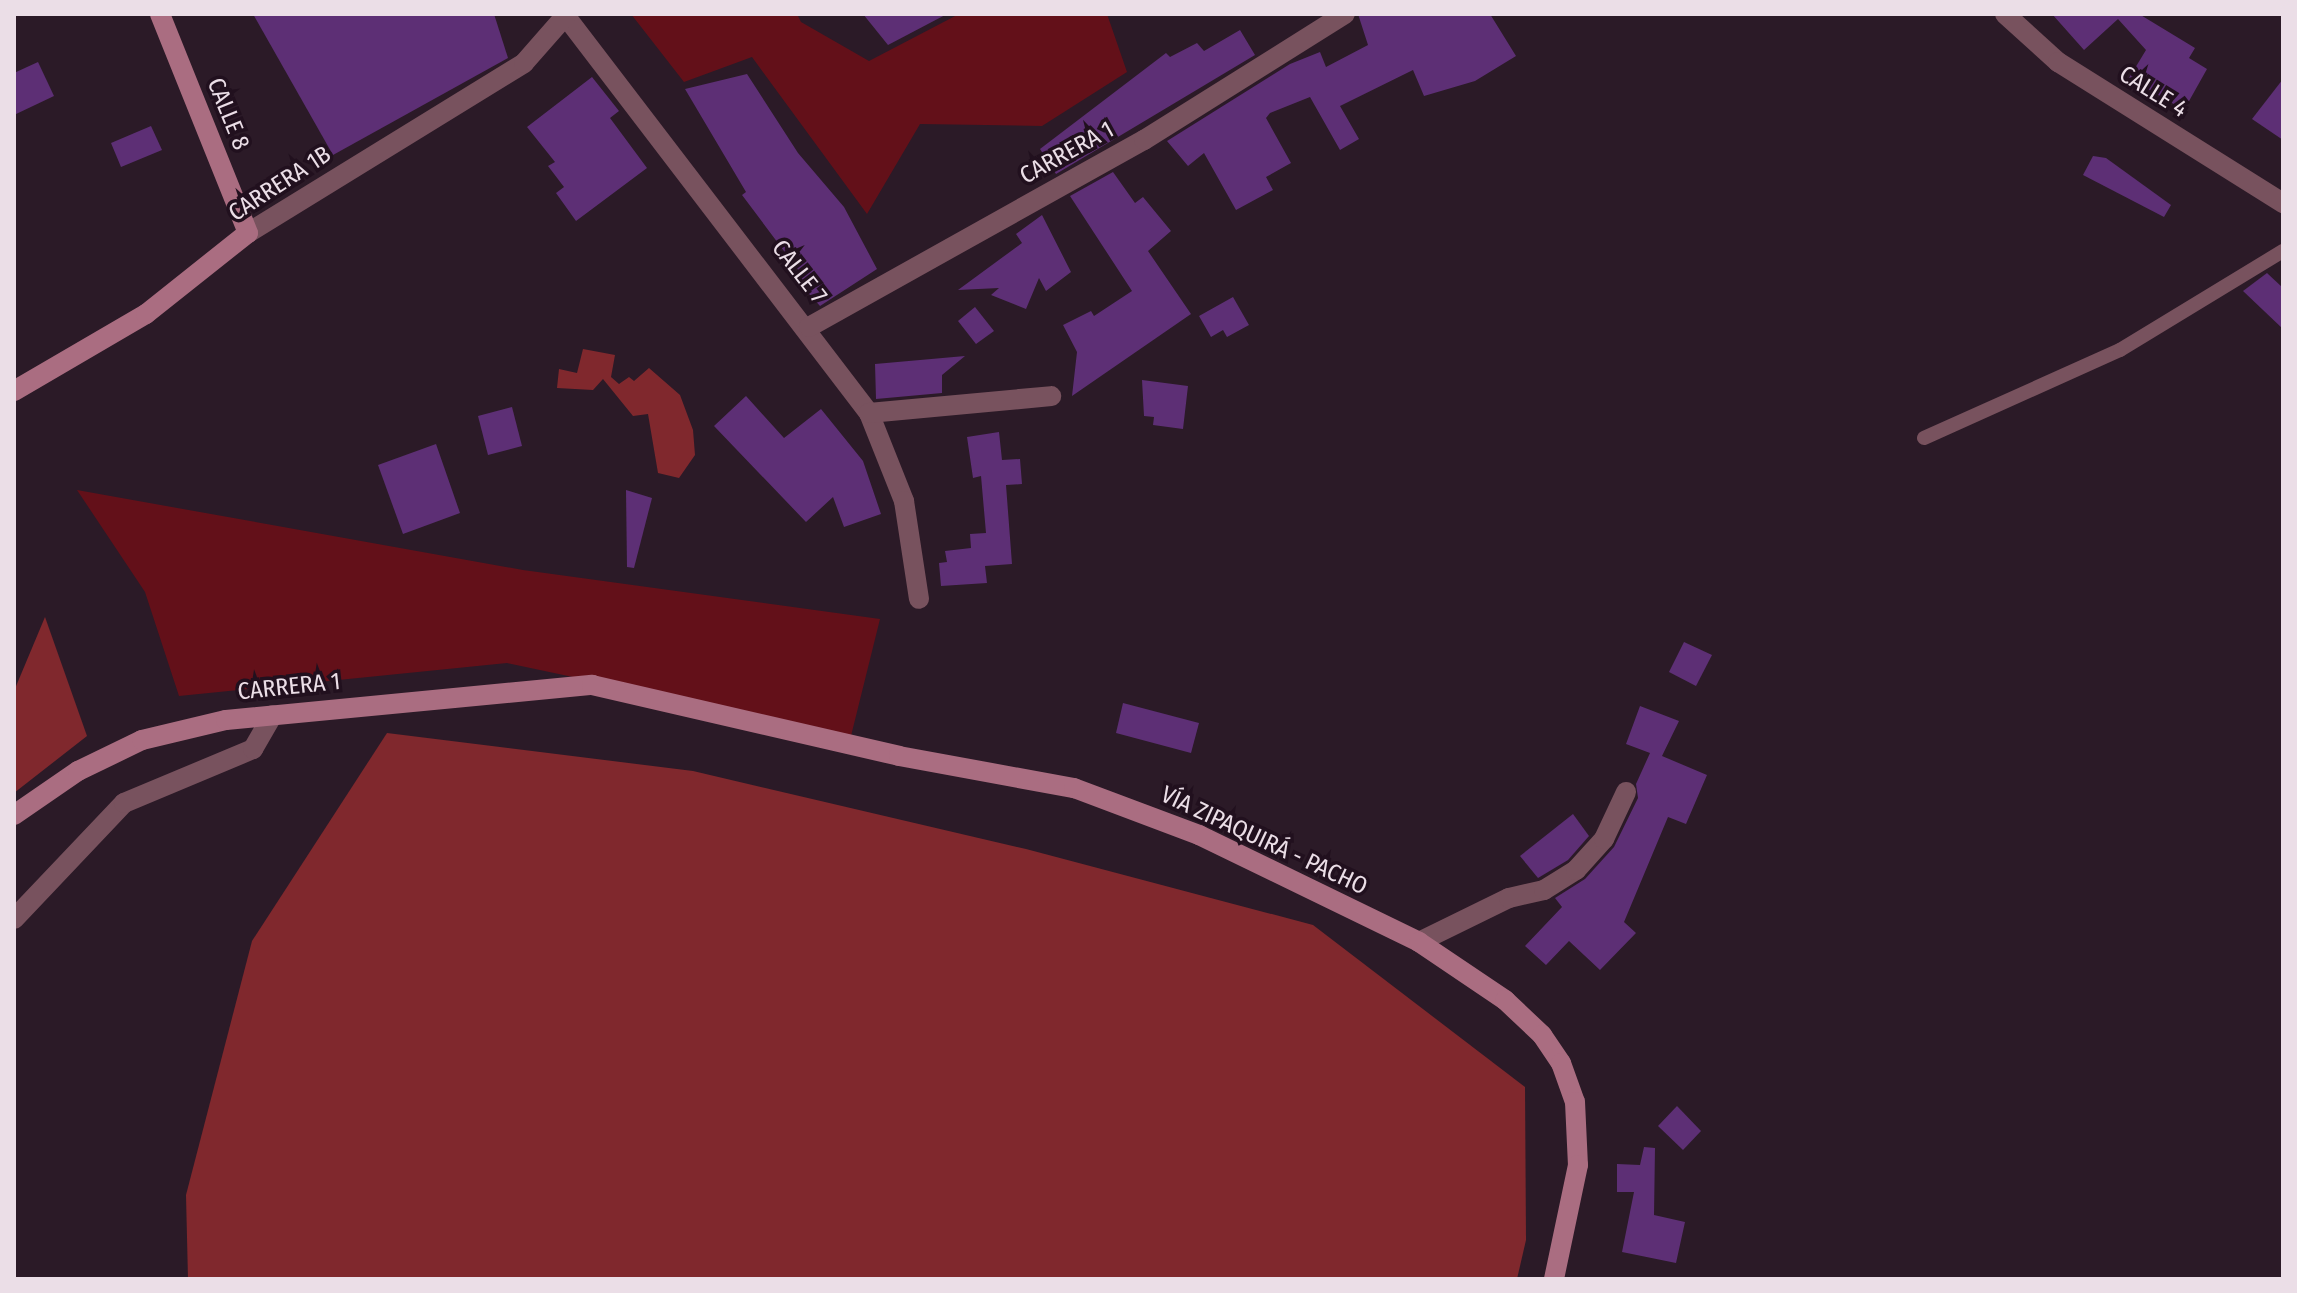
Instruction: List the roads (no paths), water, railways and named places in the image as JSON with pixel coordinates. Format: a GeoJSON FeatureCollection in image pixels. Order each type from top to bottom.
{"type":"FeatureCollection","features":[{"type":"Feature","properties":{"kind":"main road","name":"CALLE 8"},"geometry":{"type":"LineString","coordinates":[[160,14],[248,233]]}},
{"type":"Feature","properties":{"kind":"main road","name":"CARRERA 1B"},"geometry":{"type":"LineString","coordinates":[[14,391],[146,314],[248,233]]}},
{"type":"Feature","properties":{"kind":"main road","name":"CARRERA 1"},"geometry":{"type":"LineString","coordinates":[[14,815],[78,771],[142,740],[273,715],[592,685]]}},
{"type":"Feature","properties":{"kind":"main road","name":"VÍA ZIPAQUIRÁ - PACHO"},"geometry":{"type":"LineString","coordinates":[[592,685],[899,756],[1074,788],[1199,835],[1419,942],[1505,1000],[1542,1035],[1561,1063],[1575,1102],[1578,1165],[1554,1279]]}},
{"type":"Feature","properties":{"kind":"street","name":"CARRERA 1B"},"geometry":{"type":"LineString","coordinates":[[248,233],[524,63],[565,14]]}},
{"type":"Feature","properties":{"kind":"street","name":"CALLE 7"},"geometry":{"type":"LineString","coordinates":[[565,14],[809,327],[869,413],[904,501],[919,599]]}},
{"type":"Feature","properties":{"kind":"street","name":"CARRERA 1"},"geometry":{"type":"LineString","coordinates":[[809,327],[1144,140],[1345,14]]}},
{"type":"Feature","properties":{"kind":"street","name":"CALLE 4"},"geometry":{"type":"LineString","coordinates":[[2005,14],[2058,62],[2283,203]]}},
{"type":"Feature","properties":{"kind":"street"},"geometry":{"type":"LineString","coordinates":[[869,413],[1051,396]]}},
{"type":"Feature","properties":{"kind":"street"},"geometry":{"type":"LineString","coordinates":[[14,919],[124,803],[253,749],[273,715]]}},
{"type":"Feature","properties":{"kind":"street"},"geometry":{"type":"LineString","coordinates":[[1419,942],[1509,898],[1544,890],[1576,870],[1604,839],[1626,792]]}},
{"type":"Feature","properties":{"kind":"lane"},"geometry":{"type":"LineString","coordinates":[[1924,438],[2120,350],[2283,251]]}}]}
